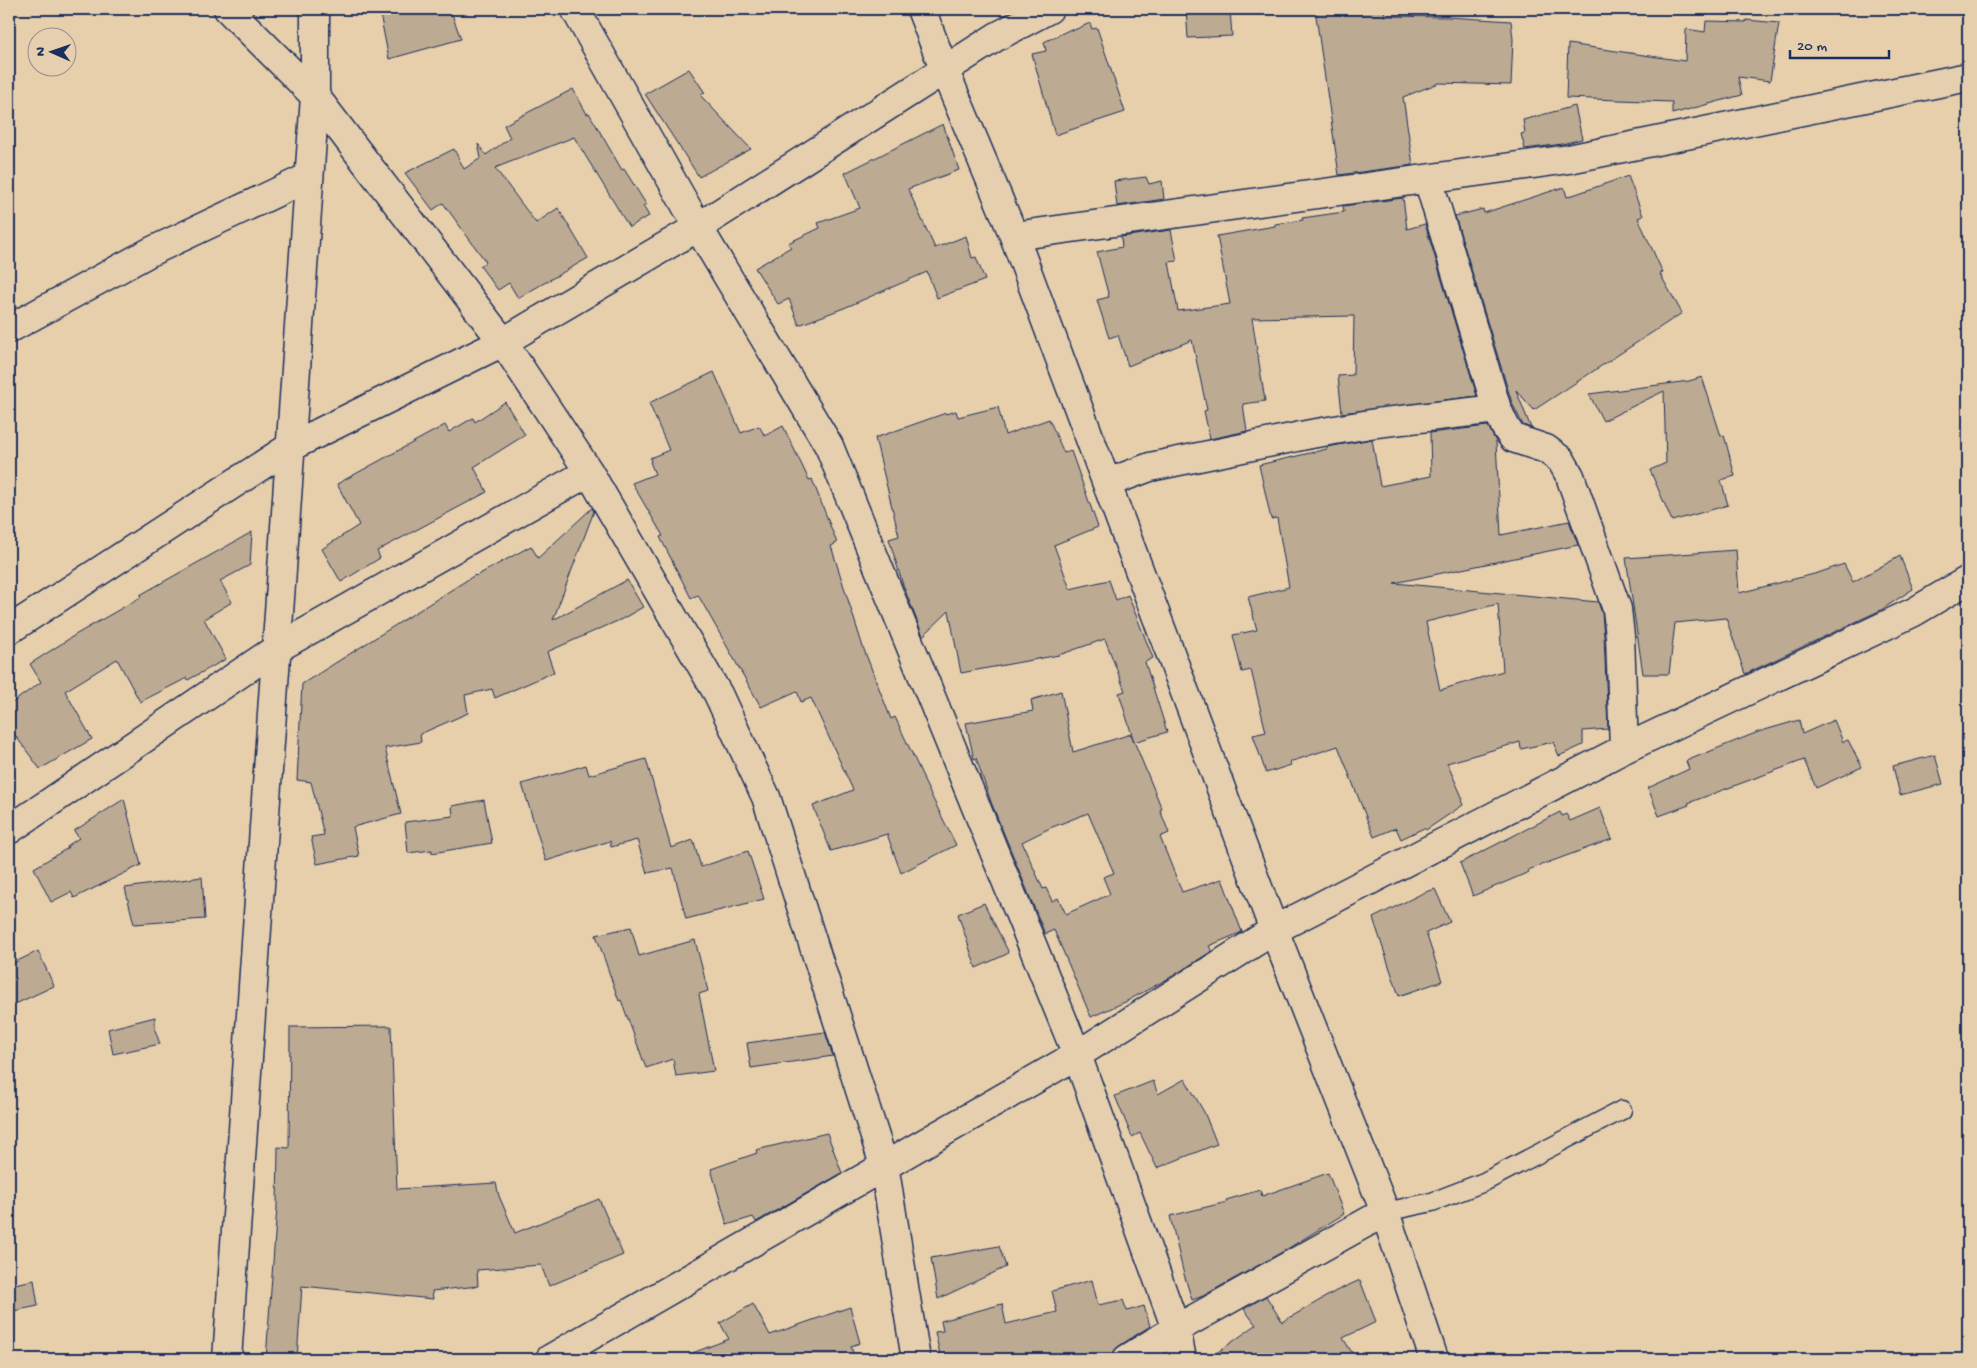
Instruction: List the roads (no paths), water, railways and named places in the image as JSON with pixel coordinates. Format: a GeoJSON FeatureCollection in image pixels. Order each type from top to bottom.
{"type":"FeatureCollection","features":[{"type":"Feature","properties":{"kind":"street"},"geometry":{"type":"LineString","coordinates":[[228,9],[315,96],[503,342],[589,472],[718,694],[766,797],[884,1165],[916,1359]]}},
{"type":"Feature","properties":{"kind":"street"},"geometry":{"type":"LineString","coordinates":[[227,1359],[315,96],[315,9]]}},
{"type":"Feature","properties":{"kind":"street"},"geometry":{"type":"LineString","coordinates":[[575,9],[698,227],[828,446],[1077,1055],[1176,1329],[1182,1359]]}},
{"type":"Feature","properties":{"kind":"street"},"geometry":{"type":"LineString","coordinates":[[921,9],[1014,236],[1274,930],[1385,1212],[1434,1359]]}},
{"type":"Feature","properties":{"kind":"street"},"geometry":{"type":"LineString","coordinates":[[9,630],[290,447],[503,342],[698,227],[996,37],[1049,9]]}},
{"type":"Feature","properties":{"kind":"street"},"geometry":{"type":"LineString","coordinates":[[1014,236],[1569,159],[1968,78]]}},
{"type":"Feature","properties":{"kind":"street"},"geometry":{"type":"LineString","coordinates":[[9,329],[150,252],[309,177]]}},
{"type":"Feature","properties":{"kind":"street"},"geometry":{"type":"LineString","coordinates":[[1428,179],[1497,409],[1513,438],[1546,449],[1561,460],[1570,476],[1617,609],[1620,636],[1624,749]]}},
{"type":"Feature","properties":{"kind":"street"},"geometry":{"type":"LineString","coordinates":[[1107,483],[1150,467],[1311,434],[1376,423],[1497,409]]}},
{"type":"Feature","properties":{"kind":"street"},"geometry":{"type":"LineString","coordinates":[[9,830],[276,649],[589,472]]}},
{"type":"Feature","properties":{"kind":"street"},"geometry":{"type":"LineString","coordinates":[[550,1359],[1077,1055],[1274,930],[1624,749],[1914,612],[1968,580]]}},
{"type":"Feature","properties":{"kind":"street"},"geometry":{"type":"LineString","coordinates":[[1127,1359],[1176,1329],[1385,1212]]}},
{"type":"Feature","properties":{"kind":"lane"},"geometry":{"type":"LineString","coordinates":[[1385,1212],[1432,1202],[1484,1182],[1622,1110]]}}]}
